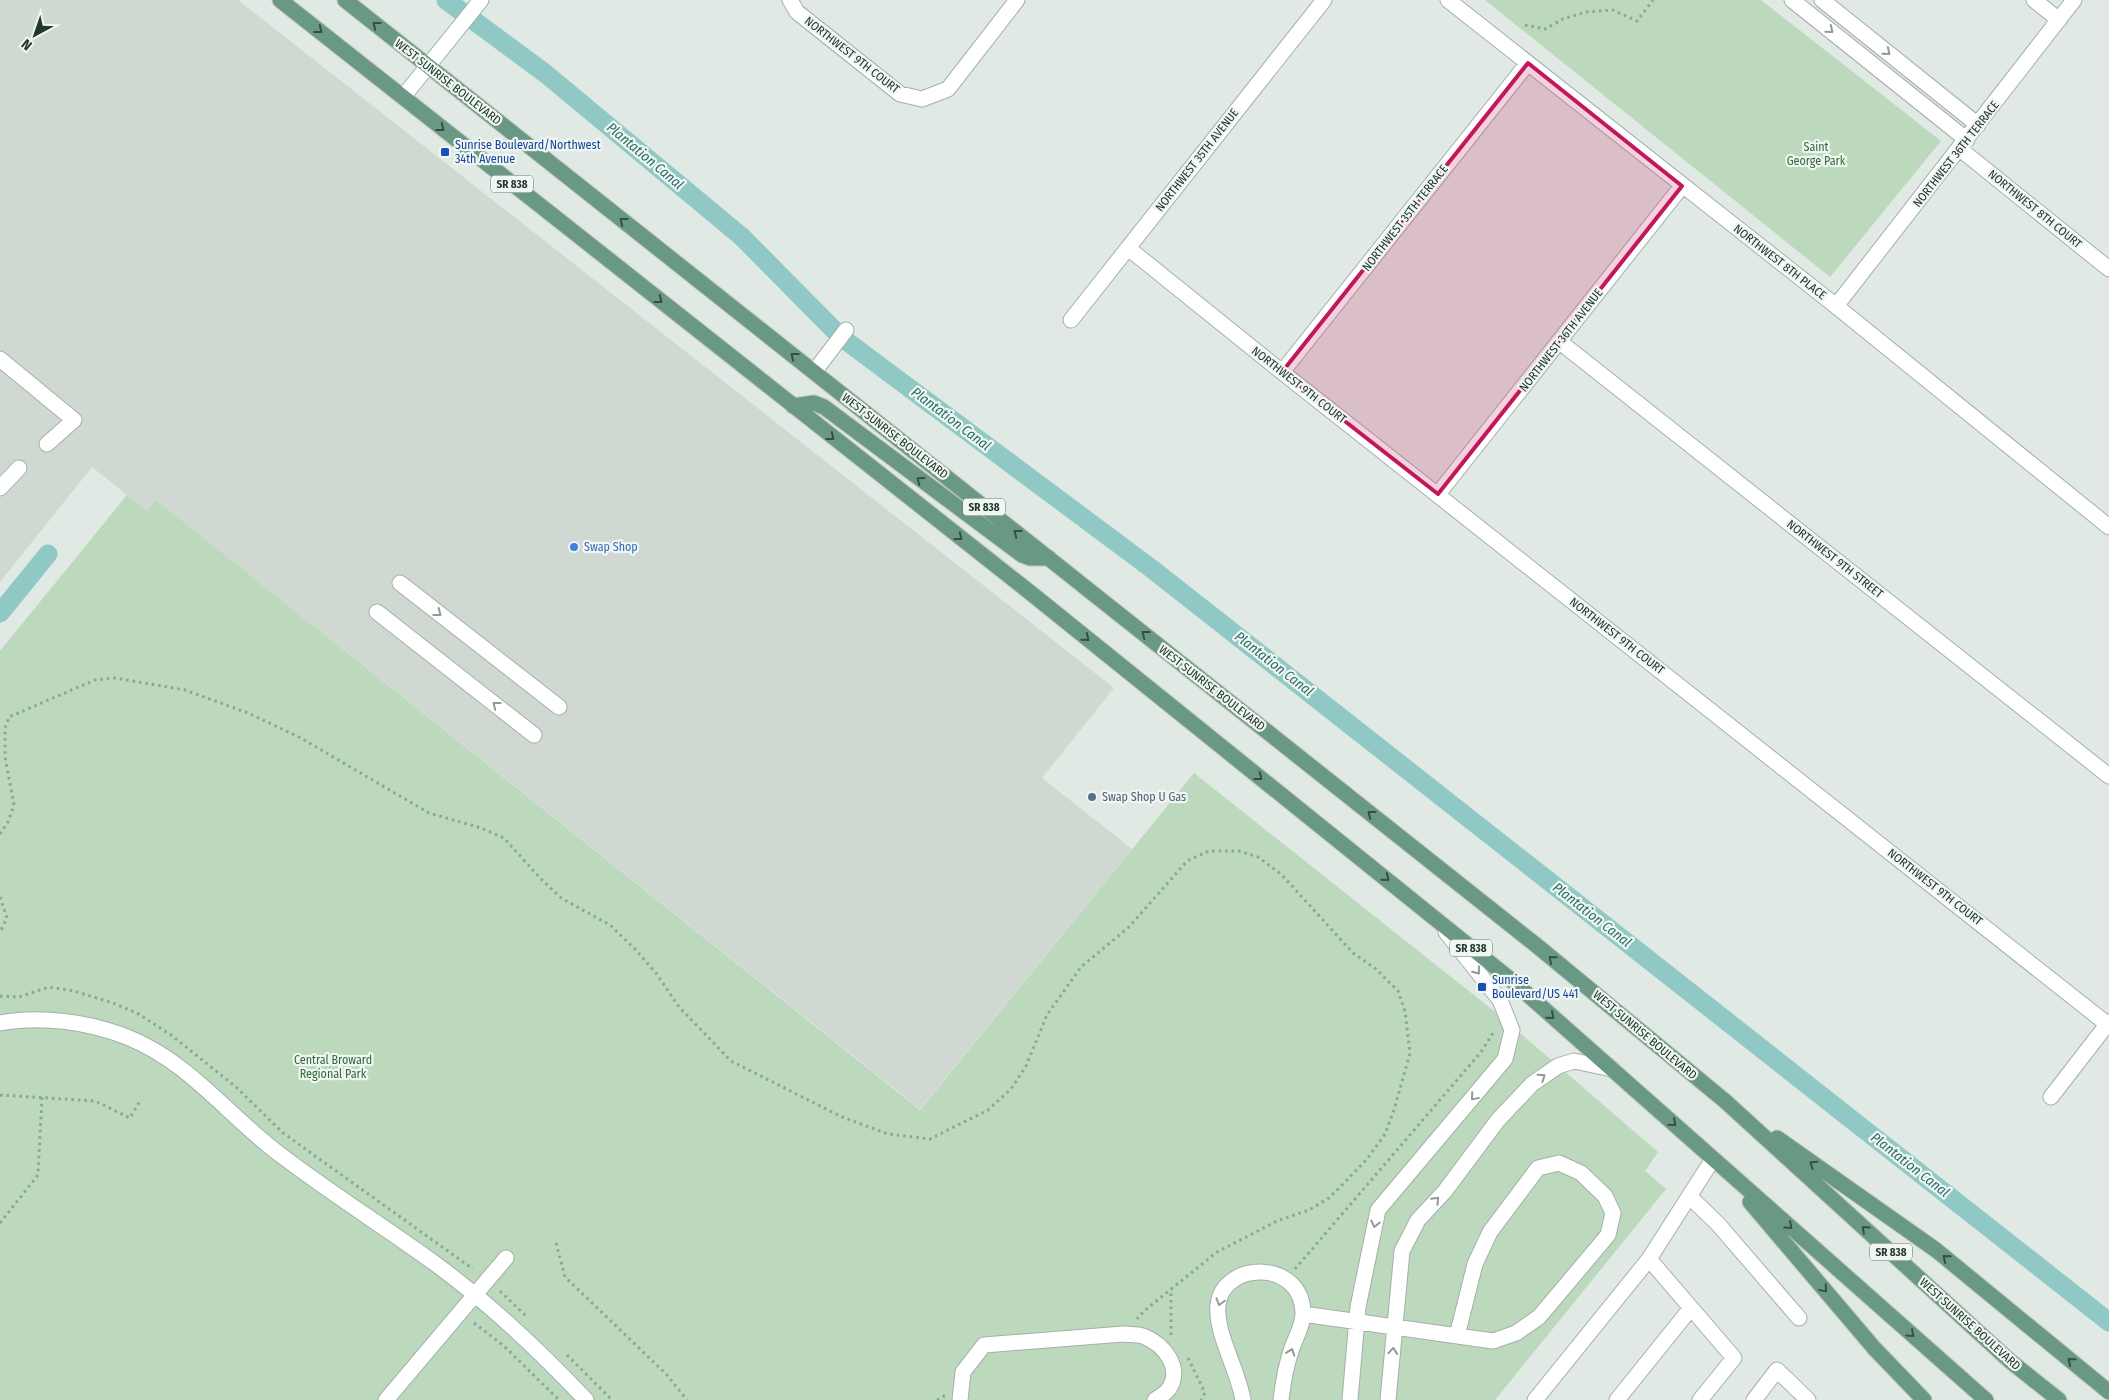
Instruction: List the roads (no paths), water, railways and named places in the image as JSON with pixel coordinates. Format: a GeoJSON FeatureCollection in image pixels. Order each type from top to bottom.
{"type":"FeatureCollection","features":[{"type":"Feature","properties":{"kind":"main road","name":"SR 838"},"geometry":{"type":"LineString","coordinates":[[280,0],[1032,594],[1510,979],[1986,1400]]}},
{"type":"Feature","properties":{"kind":"main road","name":"WEST SUNRISE BOULEVARD"},"geometry":{"type":"LineString","coordinates":[[345,0],[1536,945],[1725,1102],[2010,1361],[2059,1400]]}},
{"type":"Feature","properties":{"kind":"main road"},"geometry":{"type":"LineString","coordinates":[[793,406],[814,403],[824,407],[1022,555],[1030,558],[1049,558]]}},
{"type":"Feature","properties":{"kind":"main road"},"geometry":{"type":"LineString","coordinates":[[1725,1102],[1936,1250],[2109,1392]]}},
{"type":"Feature","properties":{"kind":"main road"},"geometry":{"type":"LineString","coordinates":[[1713,1159],[1874,1348],[1924,1400]]}},
{"type":"Feature","properties":{"kind":"street"},"geometry":{"type":"LineString","coordinates":[[403,97],[481,0]]}},
{"type":"Feature","properties":{"kind":"street","name":"NORTHWEST 9TH COURT"},"geometry":{"type":"LineString","coordinates":[[790,0],[797,12],[900,94],[922,99],[948,89],[1017,0]]}},
{"type":"Feature","properties":{"kind":"street","name":"NORTHWEST 35TH AVENUE"},"geometry":{"type":"LineString","coordinates":[[1071,320],[1324,0]]}},
{"type":"Feature","properties":{"kind":"street","name":"NORTHWEST 8TH PLACE"},"geometry":{"type":"LineString","coordinates":[[1448,0],[1836,306],[2109,527]]}},
{"type":"Feature","properties":{"kind":"street","name":"NORTHWEST 8TH COURT"},"geometry":{"type":"LineString","coordinates":[[1792,0],[2109,269]]}},
{"type":"Feature","properties":{"kind":"street"},"geometry":{"type":"LineString","coordinates":[[1822,0],[1978,125]]}},
{"type":"Feature","properties":{"kind":"street"},"geometry":{"type":"LineString","coordinates":[[2034,0],[2059,20]]}},
{"type":"Feature","properties":{"kind":"street","name":"NORTHWEST 36TH TERRACE"},"geometry":{"type":"LineString","coordinates":[[1836,306],[1964,144],[2059,20],[2069,2]]}},
{"type":"Feature","properties":{"kind":"street","name":"NORTHWEST 35TH TERRACE"},"geometry":{"type":"LineString","coordinates":[[1282,372],[1528,63]]}},
{"type":"Feature","properties":{"kind":"street","name":"NORTHWEST 36TH AVENUE"},"geometry":{"type":"LineString","coordinates":[[1438,494],[1682,186]]}},
{"type":"Feature","properties":{"kind":"street","name":"NORTHWEST 9TH COURT"},"geometry":{"type":"LineString","coordinates":[[1128,248],[1282,372],[2108,1023]]}},
{"type":"Feature","properties":{"kind":"street"},"geometry":{"type":"LineString","coordinates":[[814,372],[846,330]]}},
{"type":"Feature","properties":{"kind":"street","name":"NORTHWEST 9TH STREET"},"geometry":{"type":"LineString","coordinates":[[1560,342],[2109,776]]}},
{"type":"Feature","properties":{"kind":"street"},"geometry":{"type":"LineString","coordinates":[[0,359],[74,420],[47,444]]}},
{"type":"Feature","properties":{"kind":"street"},"geometry":{"type":"LineString","coordinates":[[0,488],[19,468]]}},
{"type":"Feature","properties":{"kind":"street"},"geometry":{"type":"LineString","coordinates":[[400,583],[559,707]]}},
{"type":"Feature","properties":{"kind":"street"},"geometry":{"type":"LineString","coordinates":[[377,612],[534,735]]}},
{"type":"Feature","properties":{"kind":"street"},"geometry":{"type":"LineString","coordinates":[[1350,1400],[1356,1322],[1378,1210],[1505,1059],[1512,1030],[1500,1000],[1436,919]]}},
{"type":"Feature","properties":{"kind":"street"},"geometry":{"type":"LineString","coordinates":[[0,1023],[44,1020],[91,1026],[127,1037],[163,1055],[189,1073],[280,1155],[388,1230],[475,1295],[552,1364],[586,1400]]}},
{"type":"Feature","properties":{"kind":"street"},"geometry":{"type":"LineString","coordinates":[[2050,1097],[2108,1023]]}},
{"type":"Feature","properties":{"kind":"street"},"geometry":{"type":"LineString","coordinates":[[1388,1400],[1402,1251],[1418,1220],[1445,1191],[1498,1120],[1532,1084],[1558,1066],[1574,1060],[1612,1069]]}},
{"type":"Feature","properties":{"kind":"street"},"geometry":{"type":"LineString","coordinates":[[1535,1400],[1649,1259],[1713,1159]]}},
{"type":"Feature","properties":{"kind":"street"},"geometry":{"type":"LineString","coordinates":[[1303,1314],[1395,1328],[1493,1341],[1516,1333],[1539,1318],[1608,1235],[1614,1214],[1605,1196],[1581,1173],[1559,1163],[1538,1168],[1490,1232],[1475,1264],[1457,1336]]}},
{"type":"Feature","properties":{"kind":"street"},"geometry":{"type":"LineString","coordinates":[[1690,1196],[1718,1224],[1799,1318]]}},
{"type":"Feature","properties":{"kind":"street"},"geometry":{"type":"LineString","coordinates":[[386,1400],[506,1258]]}},
{"type":"Feature","properties":{"kind":"street"},"geometry":{"type":"LineString","coordinates":[[1649,1259],[1734,1358],[1700,1400]]}},
{"type":"Feature","properties":{"kind":"street"},"geometry":{"type":"LineString","coordinates":[[1242,1400],[1240,1384],[1220,1330],[1218,1301],[1225,1289],[1236,1279],[1251,1272],[1266,1271],[1287,1280],[1294,1288],[1300,1299],[1303,1314],[1301,1327],[1287,1364],[1281,1400]]}},
{"type":"Feature","properties":{"kind":"street"},"geometry":{"type":"LineString","coordinates":[[1617,1400],[1691,1308]]}},
{"type":"Feature","properties":{"kind":"street"},"geometry":{"type":"LineString","coordinates":[[960,1400],[963,1372],[984,1345],[1123,1334],[1142,1336],[1163,1348],[1171,1360],[1174,1374],[1168,1390],[1155,1400]]}},
{"type":"Feature","properties":{"kind":"street"},"geometry":{"type":"LineString","coordinates":[[1754,1400],[1777,1370],[1808,1400]]}},
{"type":"Feature","properties":{"kind":"waterway","name":"Plantation Canal"},"geometry":{"type":"LineString","coordinates":[[446,0],[546,74],[742,237],[841,337],[1152,569],[2109,1322]]}},
{"type":"Feature","properties":{"kind":"waterway"},"geometry":{"type":"LineString","coordinates":[[0,613],[48,554]]}},
{"type":"Feature","properties":{"kind":"place","name":"Sunrise Boulevard/Northwest 34th Avenue"},"geometry":{"type":"Point","coordinates":[445,152]}},
{"type":"Feature","properties":{"kind":"place","name":"Swap Shop"},"geometry":{"type":"Point","coordinates":[574,547]}},
{"type":"Feature","properties":{"kind":"place","name":"Swap Shop U Gas"},"geometry":{"type":"Point","coordinates":[1092,797]}},
{"type":"Feature","properties":{"kind":"place","name":"Sunrise Boulevard/US 441"},"geometry":{"type":"Point","coordinates":[1482,987]}},
{"type":"Feature","properties":{"kind":"park label","name":"Saint George Park"},"geometry":{"type":"Point","coordinates":[1816,154]}},
{"type":"Feature","properties":{"kind":"park label","name":"Central Broward Regional Park"},"geometry":{"type":"Point","coordinates":[333,1067]}}]}
